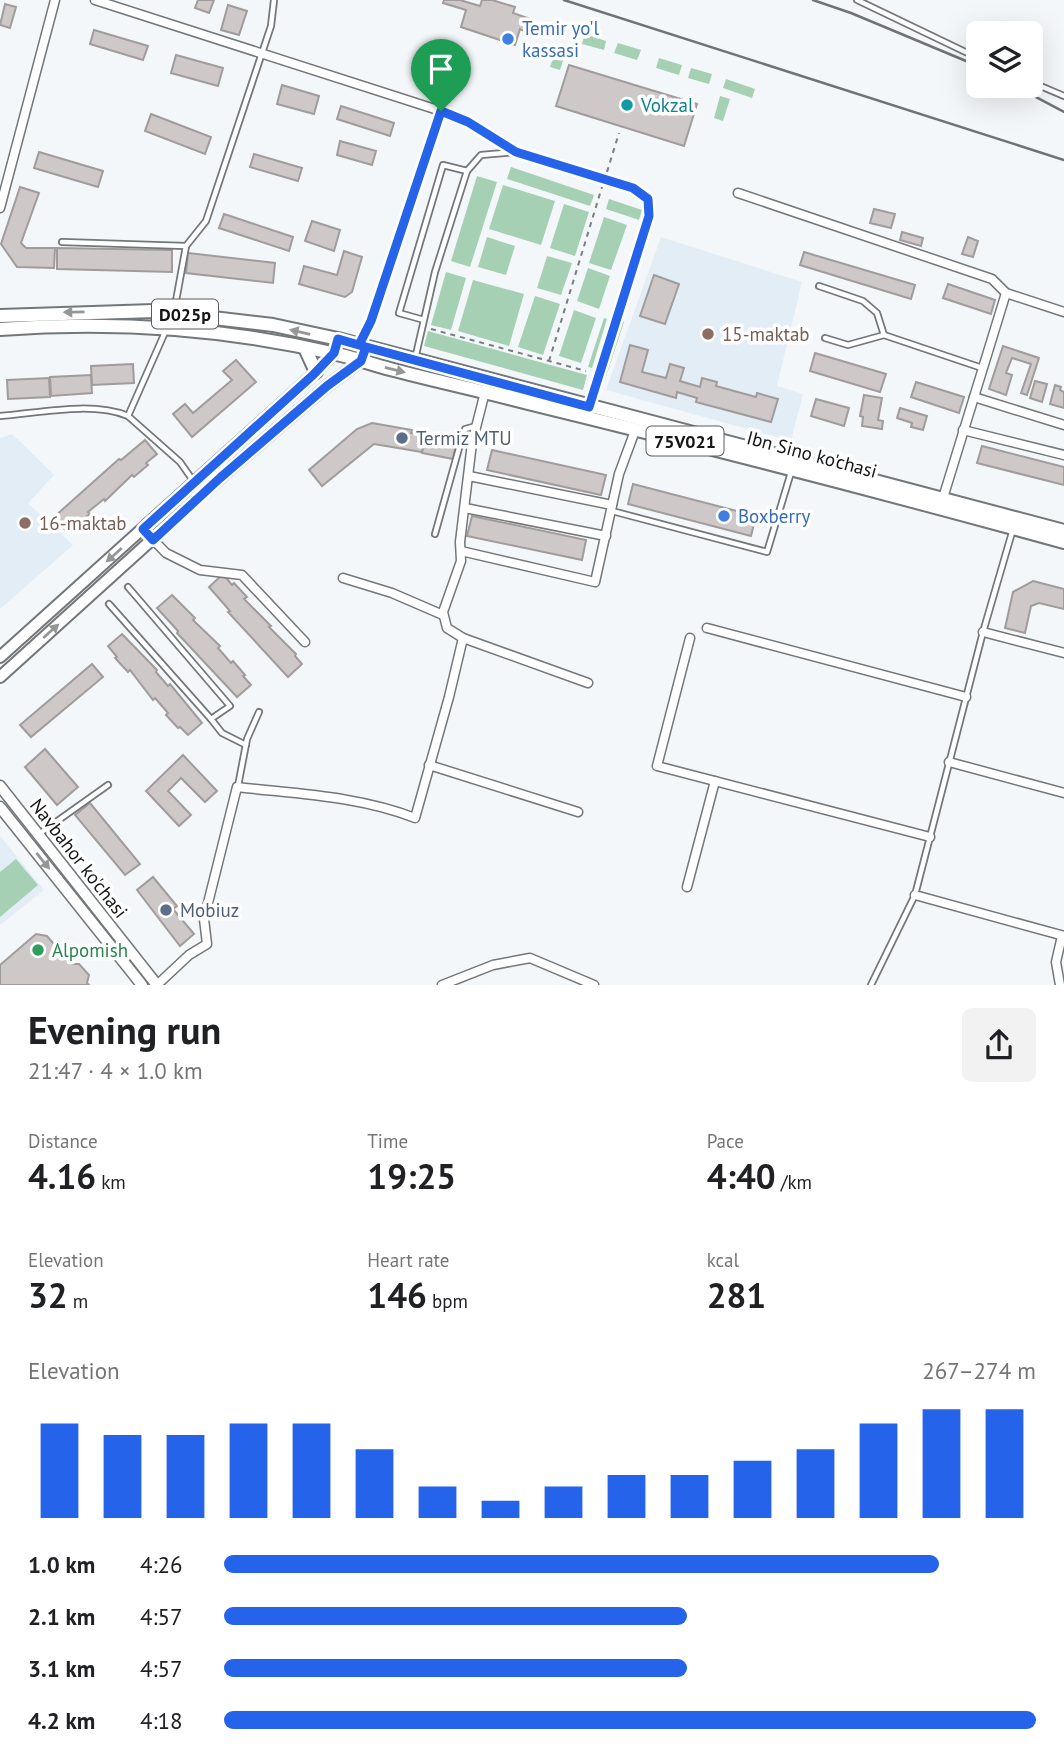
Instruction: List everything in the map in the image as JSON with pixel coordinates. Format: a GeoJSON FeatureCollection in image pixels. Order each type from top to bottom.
{"type":"FeatureCollection","features":[{"type":"Feature","properties":{"kind":"main road","name":"D025p"},"geometry":{"type":"LineString","coordinates":[[0,316],[154,310],[272,325],[363,346]]}},
{"type":"Feature","properties":{"kind":"main road","name":"D025p"},"geometry":{"type":"LineString","coordinates":[[0,329],[63,324],[167,329],[305,348]]}},
{"type":"Feature","properties":{"kind":"main road"},"geometry":{"type":"LineString","coordinates":[[0,657],[316,372],[334,353],[338,339]]}},
{"type":"Feature","properties":{"kind":"main road","name":"Ibn Sino ko'chasi"},"geometry":{"type":"LineString","coordinates":[[363,346],[1064,531]]}},
{"type":"Feature","properties":{"kind":"main road"},"geometry":{"type":"LineString","coordinates":[[0,677],[279,428],[327,386],[361,361],[363,346]]}},
{"type":"Feature","properties":{"kind":"main road","name":"Ibn Sino ko'chasi"},"geometry":{"type":"LineString","coordinates":[[305,348],[636,428],[1064,542]]}},
{"type":"Feature","properties":{"kind":"main road"},"geometry":{"type":"LineString","coordinates":[[305,348],[316,372]]}},
{"type":"Feature","properties":{"kind":"street"},"geometry":{"type":"LineString","coordinates":[[0,208],[55,0]]}},
{"type":"Feature","properties":{"kind":"street"},"geometry":{"type":"LineString","coordinates":[[95,0],[441,111],[363,346]]}},
{"type":"Feature","properties":{"kind":"street"},"geometry":{"type":"LineString","coordinates":[[738,193],[992,279],[1006,293],[1064,312]]}},
{"type":"Feature","properties":{"kind":"street"},"geometry":{"type":"LineString","coordinates":[[943,498],[1006,293]]}},
{"type":"Feature","properties":{"kind":"street"},"geometry":{"type":"LineString","coordinates":[[485,391],[475,426],[461,561],[443,615],[447,628],[463,639],[588,683]]}},
{"type":"Feature","properties":{"kind":"street"},"geometry":{"type":"LineString","coordinates":[[974,397],[1064,425]]}},
{"type":"Feature","properties":{"kind":"street"},"geometry":{"type":"LineString","coordinates":[[461,551],[595,582],[625,454],[636,428]]}},
{"type":"Feature","properties":{"kind":"street"},"geometry":{"type":"LineString","coordinates":[[963,430],[1064,455]]}},
{"type":"Feature","properties":{"kind":"street"},"geometry":{"type":"LineString","coordinates":[[469,476],[612,508]]}},
{"type":"Feature","properties":{"kind":"street"},"geometry":{"type":"LineString","coordinates":[[465,508],[606,536]]}},
{"type":"Feature","properties":{"kind":"street"},"geometry":{"type":"LineString","coordinates":[[143,529],[166,553],[200,570],[242,575],[305,642]]}},
{"type":"Feature","properties":{"kind":"street"},"geometry":{"type":"LineString","coordinates":[[343,578],[392,593],[443,615]]}},
{"type":"Feature","properties":{"kind":"street"},"geometry":{"type":"LineString","coordinates":[[707,628],[966,697]]}},
{"type":"Feature","properties":{"kind":"street"},"geometry":{"type":"LineString","coordinates":[[983,632],[1064,653]]}},
{"type":"Feature","properties":{"kind":"street"},"geometry":{"type":"LineString","coordinates":[[690,638],[657,766],[930,837]]}},
{"type":"Feature","properties":{"kind":"street"},"geometry":{"type":"LineString","coordinates":[[157,985],[189,955],[207,944],[204,919],[237,787],[359,802],[415,818],[463,639]]}},
{"type":"Feature","properties":{"kind":"street"},"geometry":{"type":"LineString","coordinates":[[949,762],[1064,793]]}},
{"type":"Feature","properties":{"kind":"street"},"geometry":{"type":"LineString","coordinates":[[429,765],[578,812]]}},
{"type":"Feature","properties":{"kind":"street"},"geometry":{"type":"LineString","coordinates":[[687,887],[715,780]]}},
{"type":"Feature","properties":{"kind":"street","name":"Navbahor ko'chasi"},"geometry":{"type":"LineString","coordinates":[[0,786],[157,985]]}},
{"type":"Feature","properties":{"kind":"street","name":"Navbahor ko'chasi"},"geometry":{"type":"LineString","coordinates":[[0,807],[142,985]]}},
{"type":"Feature","properties":{"kind":"street"},"geometry":{"type":"LineString","coordinates":[[915,895],[1063,936],[1056,962],[1059,985]]}},
{"type":"Feature","properties":{"kind":"street"},"geometry":{"type":"LineString","coordinates":[[442,985],[492,965],[530,958],[594,985]]}},
{"type":"Feature","properties":{"kind":"lane"},"geometry":{"type":"LineString","coordinates":[[174,313],[186,246],[206,221],[271,26],[274,0]]}},
{"type":"Feature","properties":{"kind":"lane"},"geometry":{"type":"LineString","coordinates":[[857,0],[966,52]]}},
{"type":"Feature","properties":{"kind":"lane"},"geometry":{"type":"LineString","coordinates":[[1043,87],[1064,96]]}},
{"type":"Feature","properties":{"kind":"lane"},"geometry":{"type":"LineString","coordinates":[[441,111],[468,122],[516,152],[633,188],[648,199],[649,216],[589,407]]}},
{"type":"Feature","properties":{"kind":"lane"},"geometry":{"type":"LineString","coordinates":[[415,359],[435,272],[467,171],[481,155],[516,152]]}},
{"type":"Feature","properties":{"kind":"lane"},"geometry":{"type":"LineString","coordinates":[[424,320],[399,313],[443,166],[467,171]]}},
{"type":"Feature","properties":{"kind":"lane"},"geometry":{"type":"LineString","coordinates":[[62,242],[186,246]]}},
{"type":"Feature","properties":{"kind":"lane"},"geometry":{"type":"LineString","coordinates":[[819,285],[863,301],[877,313],[884,335]]}},
{"type":"Feature","properties":{"kind":"lane"},"geometry":{"type":"LineString","coordinates":[[128,416],[167,329]]}},
{"type":"Feature","properties":{"kind":"lane"},"geometry":{"type":"LineString","coordinates":[[825,338],[848,345],[884,335],[983,368]]}},
{"type":"Feature","properties":{"kind":"lane"},"geometry":{"type":"LineString","coordinates":[[0,415],[96,408],[128,416],[180,462],[194,483]]}},
{"type":"Feature","properties":{"kind":"lane"},"geometry":{"type":"LineString","coordinates":[[435,534],[463,434],[465,429],[475,426]]}},
{"type":"Feature","properties":{"kind":"lane"},"geometry":{"type":"LineString","coordinates":[[612,508],[767,552],[792,469]]}},
{"type":"Feature","properties":{"kind":"lane"},"geometry":{"type":"LineString","coordinates":[[872,985],[915,895],[983,632],[1014,528]]}},
{"type":"Feature","properties":{"kind":"lane"},"geometry":{"type":"LineString","coordinates":[[128,587],[230,706],[211,719]]}},
{"type":"Feature","properties":{"kind":"lane"},"geometry":{"type":"LineString","coordinates":[[109,604],[222,733],[246,746]]}},
{"type":"Feature","properties":{"kind":"lane"},"geometry":{"type":"LineString","coordinates":[[237,787],[246,746],[259,712]]}},
{"type":"Feature","properties":{"kind":"lane"},"geometry":{"type":"LineString","coordinates":[[38,834],[108,785]]}},
{"type":"Feature","properties":{"kind":"path"},"geometry":{"type":"LineString","coordinates":[[549,361],[619,133]]}},
{"type":"Feature","properties":{"kind":"path"},"geometry":{"type":"LineString","coordinates":[[431,329],[586,371]]}},
{"type":"Feature","properties":{"kind":"shaded area","name":"15-maktab"},"geometry":{"type":"Polygon","coordinates":[[[661,237],[802,282],[777,386],[803,394],[791,441],[606,390],[661,237]]]}},
{"type":"Feature","properties":{"kind":"shaded area","name":"16-maktab"},"geometry":{"type":"Polygon","coordinates":[[[12,434],[54,475],[28,503],[73,545],[0,609],[0,438],[12,434]]]}},
{"type":"Feature","properties":{"kind":"shaded area"},"geometry":{"type":"Polygon","coordinates":[[[0,836],[44,890],[0,925],[0,836]]]}},
{"type":"Feature","properties":{"kind":"green space"},"geometry":{"type":"Polygon","coordinates":[[[585,34],[606,41],[604,50],[582,44],[585,34]]]}},
{"type":"Feature","properties":{"kind":"green space"},"geometry":{"type":"Polygon","coordinates":[[[618,43],[641,50],[637,60],[614,53],[618,43]]]}},
{"type":"Feature","properties":{"kind":"green space"},"geometry":{"type":"Polygon","coordinates":[[[557,46],[567,49],[560,70],[550,67],[557,46]]]}},
{"type":"Feature","properties":{"kind":"green space"},"geometry":{"type":"Polygon","coordinates":[[[659,58],[682,65],[679,75],[656,68],[659,58]]]}},
{"type":"Feature","properties":{"kind":"green space"},"geometry":{"type":"Polygon","coordinates":[[[691,68],[712,74],[709,84],[688,78],[691,68]]]}},
{"type":"Feature","properties":{"kind":"green space"},"geometry":{"type":"Polygon","coordinates":[[[726,79],[755,89],[752,98],[723,88],[726,79]]]}},
{"type":"Feature","properties":{"kind":"green space"},"geometry":{"type":"Polygon","coordinates":[[[720,96],[730,99],[723,121],[714,118],[720,96]]]}},
{"type":"Feature","properties":{"kind":"green space"},"geometry":{"type":"Polygon","coordinates":[[[511,167],[594,195],[590,206],[507,179],[511,167]]]}},
{"type":"Feature","properties":{"kind":"green space"},"geometry":{"type":"Polygon","coordinates":[[[477,176],[497,182],[470,267],[451,261],[477,176]]]}},
{"type":"Feature","properties":{"kind":"green space"},"geometry":{"type":"Polygon","coordinates":[[[503,185],[555,201],[541,245],[489,229],[503,185]]]}},
{"type":"Feature","properties":{"kind":"green space"},"geometry":{"type":"Polygon","coordinates":[[[609,199],[642,210],[639,220],[606,209],[609,199]]]}},
{"type":"Feature","properties":{"kind":"green space"},"geometry":{"type":"Polygon","coordinates":[[[564,204],[589,212],[575,256],[550,248],[564,204]]]}},
{"type":"Feature","properties":{"kind":"green space"},"geometry":{"type":"Polygon","coordinates":[[[604,217],[627,225],[611,270],[589,263],[604,217]]]}},
{"type":"Feature","properties":{"kind":"green space"},"geometry":{"type":"Polygon","coordinates":[[[487,237],[515,246],[506,275],[478,267],[487,237]]]}},
{"type":"Feature","properties":{"kind":"green space"},"geometry":{"type":"Polygon","coordinates":[[[547,256],[572,263],[561,295],[537,288],[547,256]]]}},
{"type":"Feature","properties":{"kind":"green space"},"geometry":{"type":"Polygon","coordinates":[[[588,268],[610,276],[599,309],[577,301],[588,268]]]}},
{"type":"Feature","properties":{"kind":"green space"},"geometry":{"type":"Polygon","coordinates":[[[446,272],[466,278],[451,330],[431,325],[446,272]]]}},
{"type":"Feature","properties":{"kind":"green space"},"geometry":{"type":"Polygon","coordinates":[[[473,280],[524,294],[509,346],[458,331],[473,280]]]}},
{"type":"Feature","properties":{"kind":"green space"},"geometry":{"type":"Polygon","coordinates":[[[535,296],[560,304],[543,355],[518,347],[535,296]]]}},
{"type":"Feature","properties":{"kind":"green space"},"geometry":{"type":"Polygon","coordinates":[[[574,310],[596,318],[581,363],[559,356],[574,310]]]}},
{"type":"Feature","properties":{"kind":"green space"},"geometry":{"type":"Polygon","coordinates":[[[604,318],[607,319],[592,368],[588,367],[604,318]]]}},
{"type":"Feature","properties":{"kind":"green space"},"geometry":{"type":"Polygon","coordinates":[[[620,321],[624,322],[604,383],[601,382],[620,321]]]}},
{"type":"Feature","properties":{"kind":"green space"},"geometry":{"type":"Polygon","coordinates":[[[428,331],[587,375],[583,390],[424,346],[428,331]]]}},
{"type":"Feature","properties":{"kind":"green space"},"geometry":{"type":"Polygon","coordinates":[[[16,859],[38,885],[0,917],[0,872],[16,859]]]}},
{"type":"Feature","properties":{"kind":"building"},"geometry":{"type":"Polygon","coordinates":[[[198,0],[214,0],[209,13],[195,8],[198,0]]]}},
{"type":"Feature","properties":{"kind":"building"},"geometry":{"type":"Polygon","coordinates":[[[444,0],[460,0],[480,6],[482,0],[492,0],[515,7],[513,13],[533,20],[529,33],[520,29],[515,45],[461,27],[466,10],[443,3],[444,0]]]}},
{"type":"Feature","properties":{"kind":"building"},"geometry":{"type":"Polygon","coordinates":[[[5,4],[16,7],[10,28],[0,25],[5,4]]]}},
{"type":"Feature","properties":{"kind":"building"},"geometry":{"type":"Polygon","coordinates":[[[228,5],[247,11],[239,35],[221,30],[228,5]]]}},
{"type":"Feature","properties":{"kind":"building"},"geometry":{"type":"Polygon","coordinates":[[[94,30],[148,46],[143,60],[90,44],[94,30]]]}},
{"type":"Feature","properties":{"kind":"building"},"geometry":{"type":"Polygon","coordinates":[[[176,55],[223,68],[218,86],[171,73],[176,55]]]}},
{"type":"Feature","properties":{"kind":"building","name":"Vokzal"},"geometry":{"type":"Polygon","coordinates":[[[569,65],[697,104],[684,146],[556,106],[569,65]]]}},
{"type":"Feature","properties":{"kind":"building"},"geometry":{"type":"Polygon","coordinates":[[[282,85],[319,96],[314,114],[277,104],[282,85]]]}},
{"type":"Feature","properties":{"kind":"building"},"geometry":{"type":"Polygon","coordinates":[[[341,106],[394,123],[390,136],[337,119],[341,106]]]}},
{"type":"Feature","properties":{"kind":"building"},"geometry":{"type":"Polygon","coordinates":[[[151,114],[211,137],[205,154],[145,131],[151,114]]]}},
{"type":"Feature","properties":{"kind":"building"},"geometry":{"type":"Polygon","coordinates":[[[340,141],[376,151],[372,165],[337,155],[340,141]]]}},
{"type":"Feature","properties":{"kind":"building"},"geometry":{"type":"Polygon","coordinates":[[[39,152],[103,171],[98,187],[34,168],[39,152]]]}},
{"type":"Feature","properties":{"kind":"building"},"geometry":{"type":"Polygon","coordinates":[[[254,154],[302,168],[298,181],[250,167],[254,154]]]}},
{"type":"Feature","properties":{"kind":"building"},"geometry":{"type":"Polygon","coordinates":[[[20,187],[39,193],[21,243],[26,248],[55,248],[54,268],[17,267],[1,244],[20,187]]]}},
{"type":"Feature","properties":{"kind":"building"},"geometry":{"type":"Polygon","coordinates":[[[874,209],[895,214],[891,228],[870,223],[874,209]]]}},
{"type":"Feature","properties":{"kind":"building"},"geometry":{"type":"Polygon","coordinates":[[[224,214],[293,237],[289,251],[219,228],[224,214]]]}},
{"type":"Feature","properties":{"kind":"building"},"geometry":{"type":"Polygon","coordinates":[[[312,221],[340,230],[334,251],[305,241],[312,221]]]}},
{"type":"Feature","properties":{"kind":"building"},"geometry":{"type":"Polygon","coordinates":[[[902,232],[923,238],[921,246],[900,240],[902,232]]]}},
{"type":"Feature","properties":{"kind":"building"},"geometry":{"type":"Polygon","coordinates":[[[968,237],[978,241],[973,257],[962,254],[968,237]]]}},
{"type":"Feature","properties":{"kind":"building"},"geometry":{"type":"Polygon","coordinates":[[[57,248],[172,250],[172,272],[57,269],[57,248]]]}},
{"type":"Feature","properties":{"kind":"building"},"geometry":{"type":"Polygon","coordinates":[[[344,251],[362,257],[352,292],[345,297],[299,284],[304,266],[337,275],[344,251]]]}},
{"type":"Feature","properties":{"kind":"building"},"geometry":{"type":"Polygon","coordinates":[[[804,252],[915,285],[911,299],[800,265],[804,252]]]}},
{"type":"Feature","properties":{"kind":"building"},"geometry":{"type":"Polygon","coordinates":[[[188,253],[275,263],[273,283],[186,273],[188,253]]]}},
{"type":"Feature","properties":{"kind":"building"},"geometry":{"type":"Polygon","coordinates":[[[654,275],[679,284],[665,324],[640,316],[654,275]]]}},
{"type":"Feature","properties":{"kind":"building"},"geometry":{"type":"Polygon","coordinates":[[[948,284],[995,300],[991,314],[943,298],[948,284]]]}},
{"type":"Feature","properties":{"kind":"building"},"geometry":{"type":"Polygon","coordinates":[[[630,345],[648,350],[642,372],[666,378],[670,364],[684,368],[680,381],[700,387],[702,378],[717,382],[716,386],[756,397],[757,393],[778,399],[771,422],[696,402],[697,398],[677,392],[676,398],[620,382],[630,345]]]}},
{"type":"Feature","properties":{"kind":"building"},"geometry":{"type":"Polygon","coordinates":[[[1003,346],[1039,358],[1027,395],[1021,393],[1031,364],[1012,358],[1006,373],[1012,375],[1006,395],[989,389],[1003,346]]]}},
{"type":"Feature","properties":{"kind":"building"},"geometry":{"type":"Polygon","coordinates":[[[815,353],[886,374],[880,392],[810,371],[815,353]]]}},
{"type":"Feature","properties":{"kind":"building"},"geometry":{"type":"Polygon","coordinates":[[[236,360],[256,382],[192,437],[173,414],[185,404],[193,413],[232,380],[223,371],[236,360]]]}},
{"type":"Feature","properties":{"kind":"building"},"geometry":{"type":"Polygon","coordinates":[[[133,364],[134,383],[92,385],[91,366],[133,364]]]}},
{"type":"Feature","properties":{"kind":"building"},"geometry":{"type":"Polygon","coordinates":[[[91,375],[92,393],[51,396],[50,377],[91,375]]]}},
{"type":"Feature","properties":{"kind":"building"},"geometry":{"type":"Polygon","coordinates":[[[49,378],[50,397],[8,399],[7,380],[49,378]]]}},
{"type":"Feature","properties":{"kind":"building"},"geometry":{"type":"Polygon","coordinates":[[[1035,381],[1047,384],[1042,402],[1030,398],[1035,381]]]}},
{"type":"Feature","properties":{"kind":"building"},"geometry":{"type":"Polygon","coordinates":[[[916,382],[964,397],[959,413],[911,397],[916,382]]]}},
{"type":"Feature","properties":{"kind":"building"},"geometry":{"type":"Polygon","coordinates":[[[1055,385],[1061,387],[1060,390],[1064,392],[1064,408],[1050,404],[1055,385]]]}},
{"type":"Feature","properties":{"kind":"building"},"geometry":{"type":"Polygon","coordinates":[[[864,395],[882,398],[878,420],[883,421],[882,429],[862,426],[863,417],[860,416],[864,395]]]}},
{"type":"Feature","properties":{"kind":"building"},"geometry":{"type":"Polygon","coordinates":[[[816,399],[849,408],[844,426],[811,416],[816,399]]]}},
{"type":"Feature","properties":{"kind":"building"},"geometry":{"type":"Polygon","coordinates":[[[900,408],[927,416],[923,430],[911,427],[912,423],[897,418],[900,408]]]}},
{"type":"Feature","properties":{"kind":"building"},"geometry":{"type":"Polygon","coordinates":[[[372,423],[426,435],[422,452],[374,444],[322,486],[309,470],[357,429],[372,423]]]}},
{"type":"Feature","properties":{"kind":"building"},"geometry":{"type":"Polygon","coordinates":[[[426,434],[457,440],[453,459],[422,453],[426,434]]]}},
{"type":"Feature","properties":{"kind":"building"},"geometry":{"type":"Polygon","coordinates":[[[145,440],[157,454],[146,463],[148,465],[134,477],[132,475],[105,501],[104,499],[88,512],[90,514],[66,531],[54,517],[119,459],[145,440]]]}},
{"type":"Feature","properties":{"kind":"building"},"geometry":{"type":"Polygon","coordinates":[[[982,446],[1064,467],[1064,485],[977,463],[982,446]]]}},
{"type":"Feature","properties":{"kind":"building"},"geometry":{"type":"Polygon","coordinates":[[[492,450],[606,475],[601,495],[487,470],[492,450]]]}},
{"type":"Feature","properties":{"kind":"building"},"geometry":{"type":"Polygon","coordinates":[[[633,484],[756,516],[751,536],[628,504],[633,484]]]}},
{"type":"Feature","properties":{"kind":"building"},"geometry":{"type":"Polygon","coordinates":[[[472,516],[586,540],[582,560],[467,536],[472,516]]]}},
{"type":"Feature","properties":{"kind":"building"},"geometry":{"type":"Polygon","coordinates":[[[223,574],[247,597],[244,599],[296,654],[302,664],[288,677],[228,612],[230,611],[209,587],[223,574]]]}},
{"type":"Feature","properties":{"kind":"building"},"geometry":{"type":"Polygon","coordinates":[[[1033,581],[1064,589],[1064,609],[1039,603],[1031,606],[1025,633],[1005,628],[1013,592],[1033,581]]]}},
{"type":"Feature","properties":{"kind":"building"},"geometry":{"type":"Polygon","coordinates":[[[172,595],[220,646],[218,648],[231,663],[233,661],[245,675],[243,676],[251,685],[237,697],[157,608],[172,595]]]}},
{"type":"Feature","properties":{"kind":"building"},"geometry":{"type":"Polygon","coordinates":[[[122,634],[157,670],[168,686],[170,684],[202,723],[188,735],[166,715],[168,713],[155,698],[153,700],[130,670],[128,672],[115,658],[117,657],[108,646],[122,634]]]}},
{"type":"Feature","properties":{"kind":"building"},"geometry":{"type":"Polygon","coordinates":[[[92,664],[103,677],[31,737],[20,725],[92,664]]]}},
{"type":"Feature","properties":{"kind":"building"},"geometry":{"type":"Polygon","coordinates":[[[45,749],[78,787],[57,805],[25,767],[45,749]]]}},
{"type":"Feature","properties":{"kind":"building"},"geometry":{"type":"Polygon","coordinates":[[[183,755],[217,791],[205,802],[181,778],[168,791],[191,815],[179,826],[146,791],[183,755]]]}},
{"type":"Feature","properties":{"kind":"building"},"geometry":{"type":"Polygon","coordinates":[[[90,803],[140,864],[125,875],[75,815],[90,803]]]}},
{"type":"Feature","properties":{"kind":"building"},"geometry":{"type":"Polygon","coordinates":[[[153,877],[177,906],[173,909],[194,934],[180,946],[137,890],[153,877]]]}},
{"type":"Feature","properties":{"kind":"building","name":"Alpomish"},"geometry":{"type":"Polygon","coordinates":[[[36,934],[47,936],[71,964],[79,964],[89,975],[89,985],[0,985],[0,965],[36,934]]]}},
{"type":"Feature","properties":{"kind":"railway"},"geometry":{"type":"LineString","coordinates":[[564,0],[1064,160]]}},
{"type":"Feature","properties":{"kind":"railway"},"geometry":{"type":"LineString","coordinates":[[813,0],[966,61]]}},
{"type":"Feature","properties":{"kind":"railway"},"geometry":{"type":"LineString","coordinates":[[1038,98],[1064,112]]}},
{"type":"Feature","properties":{"kind":"place","name":"Temir yo'l kassasi"},"geometry":{"type":"Point","coordinates":[508,39]}},
{"type":"Feature","properties":{"kind":"place","name":"Vokzal"},"geometry":{"type":"Point","coordinates":[627,105]}},
{"type":"Feature","properties":{"kind":"place","name":"15-maktab"},"geometry":{"type":"Point","coordinates":[708,334]}},
{"type":"Feature","properties":{"kind":"place","name":"Termiz MTU"},"geometry":{"type":"Point","coordinates":[402,438]}},
{"type":"Feature","properties":{"kind":"place","name":"Boxberry"},"geometry":{"type":"Point","coordinates":[724,516]}},
{"type":"Feature","properties":{"kind":"place","name":"16-maktab"},"geometry":{"type":"Point","coordinates":[25,523]}},
{"type":"Feature","properties":{"kind":"place","name":"Mobiuz"},"geometry":{"type":"Point","coordinates":[166,910]}},
{"type":"Feature","properties":{"kind":"place","name":"Alpomish"},"geometry":{"type":"Point","coordinates":[38,950]}},
{"type":"Feature","properties":{"kind":"route"},"geometry":{"type":"LineString","coordinates":[[441,111],[371,321],[359,345],[366,347],[361,361],[327,386],[220,478],[153,540],[143,529],[313,375],[334,353],[338,339],[359,345],[366,347],[415,359],[589,407],[649,216],[648,199],[633,188],[516,152],[468,122],[441,111]]}}]}
